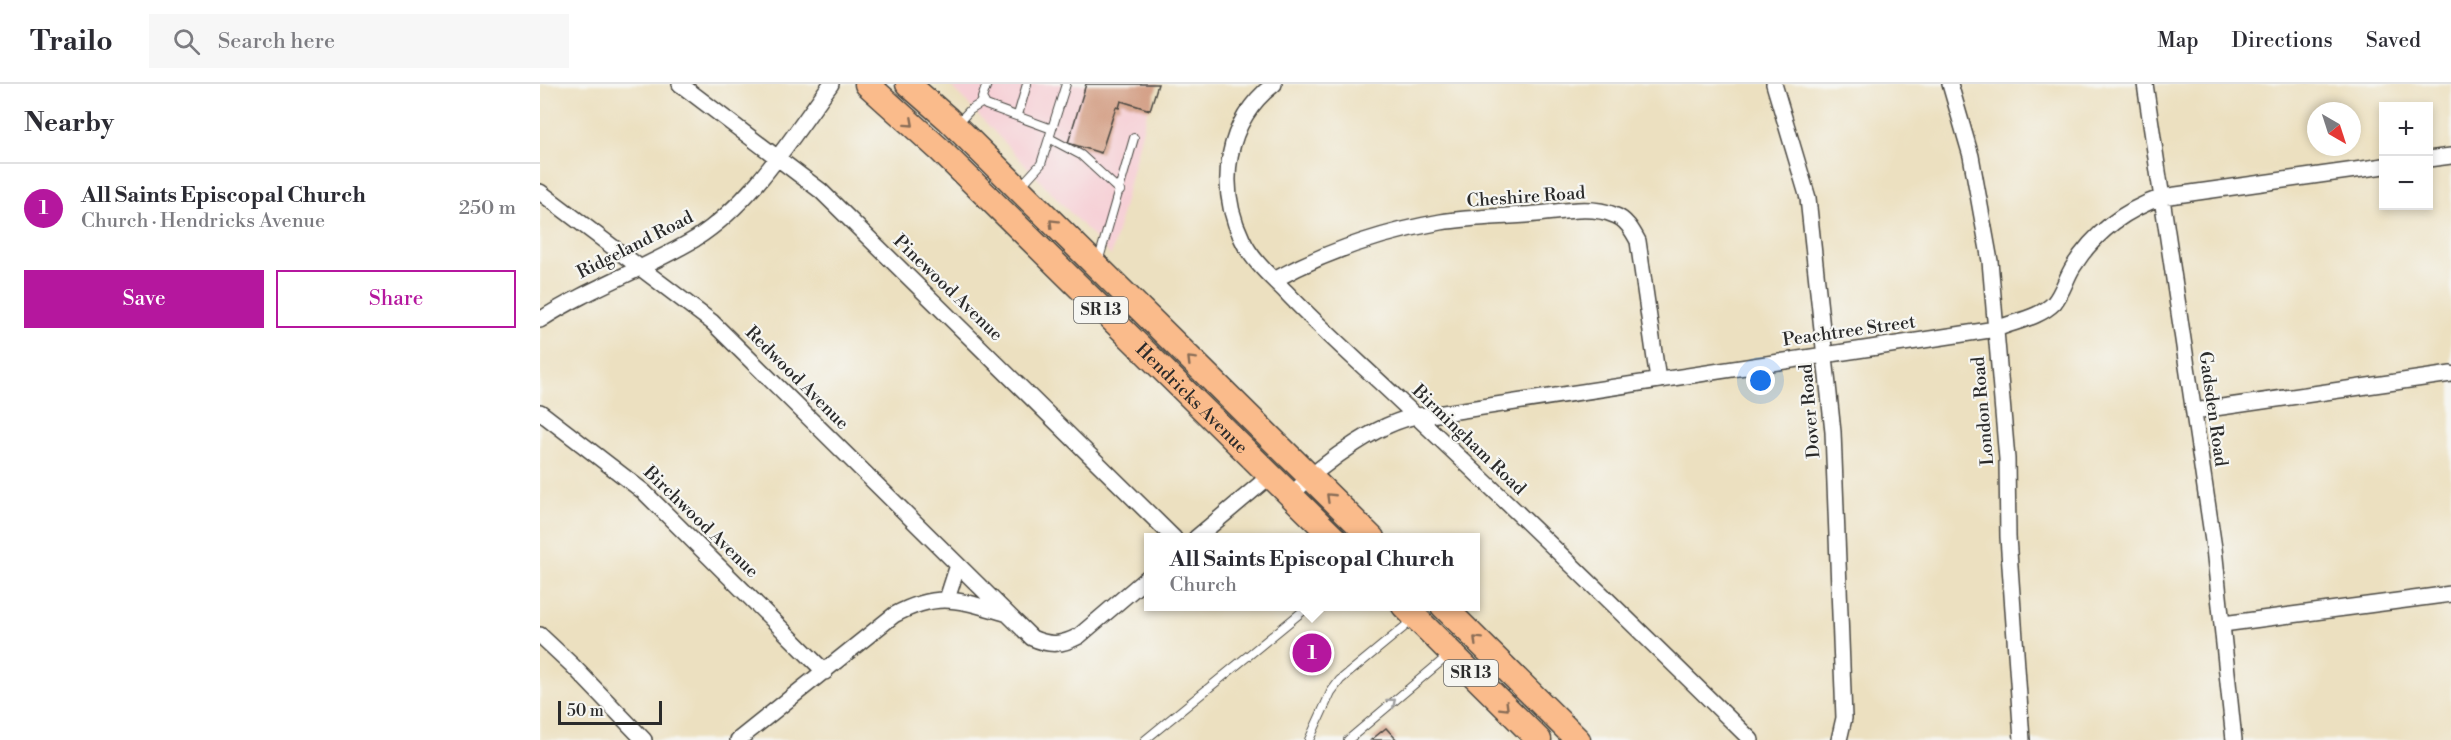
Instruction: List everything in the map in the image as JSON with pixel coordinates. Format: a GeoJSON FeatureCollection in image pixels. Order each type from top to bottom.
{"type":"FeatureCollection","features":[{"type":"Feature","properties":{"kind":"main road","name":"Hendricks Avenue"},"geometry":{"type":"LineString","coordinates":[[867,84],[939,149],[1330,533]]}},
{"type":"Feature","properties":{"kind":"main road","name":"Hendricks Avenue"},"geometry":{"type":"LineString","coordinates":[[908,84],[955,127],[1368,533]]}},
{"type":"Feature","properties":{"kind":"main road"},"geometry":{"type":"LineString","coordinates":[[1067,276],[1091,261]]}},
{"type":"Feature","properties":{"kind":"main road","name":"SR 13"},"geometry":{"type":"LineString","coordinates":[[1416,611],[1451,654],[1539,740]]}},
{"type":"Feature","properties":{"kind":"main road","name":"SR 13"},"geometry":{"type":"LineString","coordinates":[[1448,611],[1563,734]]}},
{"type":"Feature","properties":{"kind":"street","name":"Pinewood Avenue"},"geometry":{"type":"LineString","coordinates":[[680,84],[821,191],[1170,533]]}},
{"type":"Feature","properties":{"kind":"street","name":"Ridgeland Road"},"geometry":{"type":"LineString","coordinates":[[540,320],[582,294],[696,238],[721,219],[742,200],[831,84]]}},
{"type":"Feature","properties":{"kind":"street","name":"Birmingham Road"},"geometry":{"type":"LineString","coordinates":[[1274,84],[1254,103],[1235,135],[1229,155],[1227,181],[1232,216],[1242,241],[1274,280],[1751,740]]}},
{"type":"Feature","properties":{"kind":"street","name":"Dover Road"},"geometry":{"type":"LineString","coordinates":[[1774,84],[1808,198],[1833,432],[1844,718],[1839,740]]}},
{"type":"Feature","properties":{"kind":"street","name":"London Road"},"geometry":{"type":"LineString","coordinates":[[1950,84],[1971,156],[1987,245],[2007,459],[2008,537],[2022,740]]}},
{"type":"Feature","properties":{"kind":"street","name":"Gadsden Road"},"geometry":{"type":"LineString","coordinates":[[2145,84],[2223,624],[2234,740]]}},
{"type":"Feature","properties":{"kind":"street"},"geometry":{"type":"LineString","coordinates":[[2433,158],[2451,156]]}},
{"type":"Feature","properties":{"kind":"street","name":"Peachtree Street"},"geometry":{"type":"LineString","coordinates":[[1291,495],[1309,477],[1374,432],[1414,415],[1430,415],[1996,329],[2039,314],[2053,304],[2076,261],[2095,240],[2129,210],[2162,197],[2379,167]]}},
{"type":"Feature","properties":{"kind":"street","name":"Redwood Avenue"},"geometry":{"type":"LineString","coordinates":[[540,192],[712,322],[1032,638],[1044,644],[1066,643],[1079,636],[1144,581]]}},
{"type":"Feature","properties":{"kind":"street","name":"Cheshire Road"},"geometry":{"type":"LineString","coordinates":[[1274,280],[1313,260],[1353,246],[1442,222],[1601,211],[1622,219],[1632,228],[1638,241],[1658,380]]}},
{"type":"Feature","properties":{"kind":"street"},"geometry":{"type":"LineString","coordinates":[[2194,411],[2451,374]]}},
{"type":"Feature","properties":{"kind":"street","name":"Birchwood Avenue"},"geometry":{"type":"LineString","coordinates":[[540,412],[644,492],[825,672]]}},
{"type":"Feature","properties":{"kind":"street"},"geometry":{"type":"LineString","coordinates":[[1201,533],[1271,476]]}},
{"type":"Feature","properties":{"kind":"street"},"geometry":{"type":"LineString","coordinates":[[947,599],[958,565]]}},
{"type":"Feature","properties":{"kind":"street"},"geometry":{"type":"LineString","coordinates":[[2223,624],[2451,594]]}},
{"type":"Feature","properties":{"kind":"street"},"geometry":{"type":"LineString","coordinates":[[738,740],[894,615],[927,600],[947,599],[1008,614]]}},
{"type":"Feature","properties":{"kind":"street"},"geometry":{"type":"LineString","coordinates":[[540,634],[644,740]]}},
{"type":"Feature","properties":{"kind":"lane"},"geometry":{"type":"LineString","coordinates":[[983,102],[982,98],[987,84]]}},
{"type":"Feature","properties":{"kind":"lane"},"geometry":{"type":"LineString","coordinates":[[1018,115],[1027,84]]}},
{"type":"Feature","properties":{"kind":"lane"},"geometry":{"type":"LineString","coordinates":[[1018,189],[1041,164],[1066,84]]}},
{"type":"Feature","properties":{"kind":"lane"},"geometry":{"type":"LineString","coordinates":[[955,127],[970,110],[983,102]]}},
{"type":"Feature","properties":{"kind":"lane"},"geometry":{"type":"LineString","coordinates":[[983,102],[1018,115],[1050,133],[1081,155],[1120,191]]}},
{"type":"Feature","properties":{"kind":"lane"},"geometry":{"type":"LineString","coordinates":[[1091,261],[1120,191],[1134,138]]}},
{"type":"Feature","properties":{"kind":"lane"},"geometry":{"type":"LineString","coordinates":[[1145,740],[1304,611]]}},
{"type":"Feature","properties":{"kind":"lane"},"geometry":{"type":"LineString","coordinates":[[1309,740],[1331,692],[1340,680],[1414,611]]}},
{"type":"Feature","properties":{"kind":"lane"},"geometry":{"type":"LineString","coordinates":[[1348,740],[1451,654]]}},
{"type":"Feature","properties":{"kind":"shaded area"},"geometry":{"type":"Polygon","coordinates":[[[948,84],[1154,84],[1111,256],[952,87],[948,84]]]}},
{"type":"Feature","properties":{"kind":"building"},"geometry":{"type":"Polygon","coordinates":[[[1086,84],[1158,84],[1150,110],[1121,101],[1119,108],[1116,107],[1101,153],[1068,143],[1086,84]]]}},
{"type":"Feature","properties":{"kind":"building"},"geometry":{"type":"Polygon","coordinates":[[[1386,728],[1397,740],[1371,740],[1386,728]]]}},
{"type":"Feature","properties":{"kind":"place","name":"All Saints Episcopal Church"},"geometry":{"type":"Point","coordinates":[1312,653]}}]}
